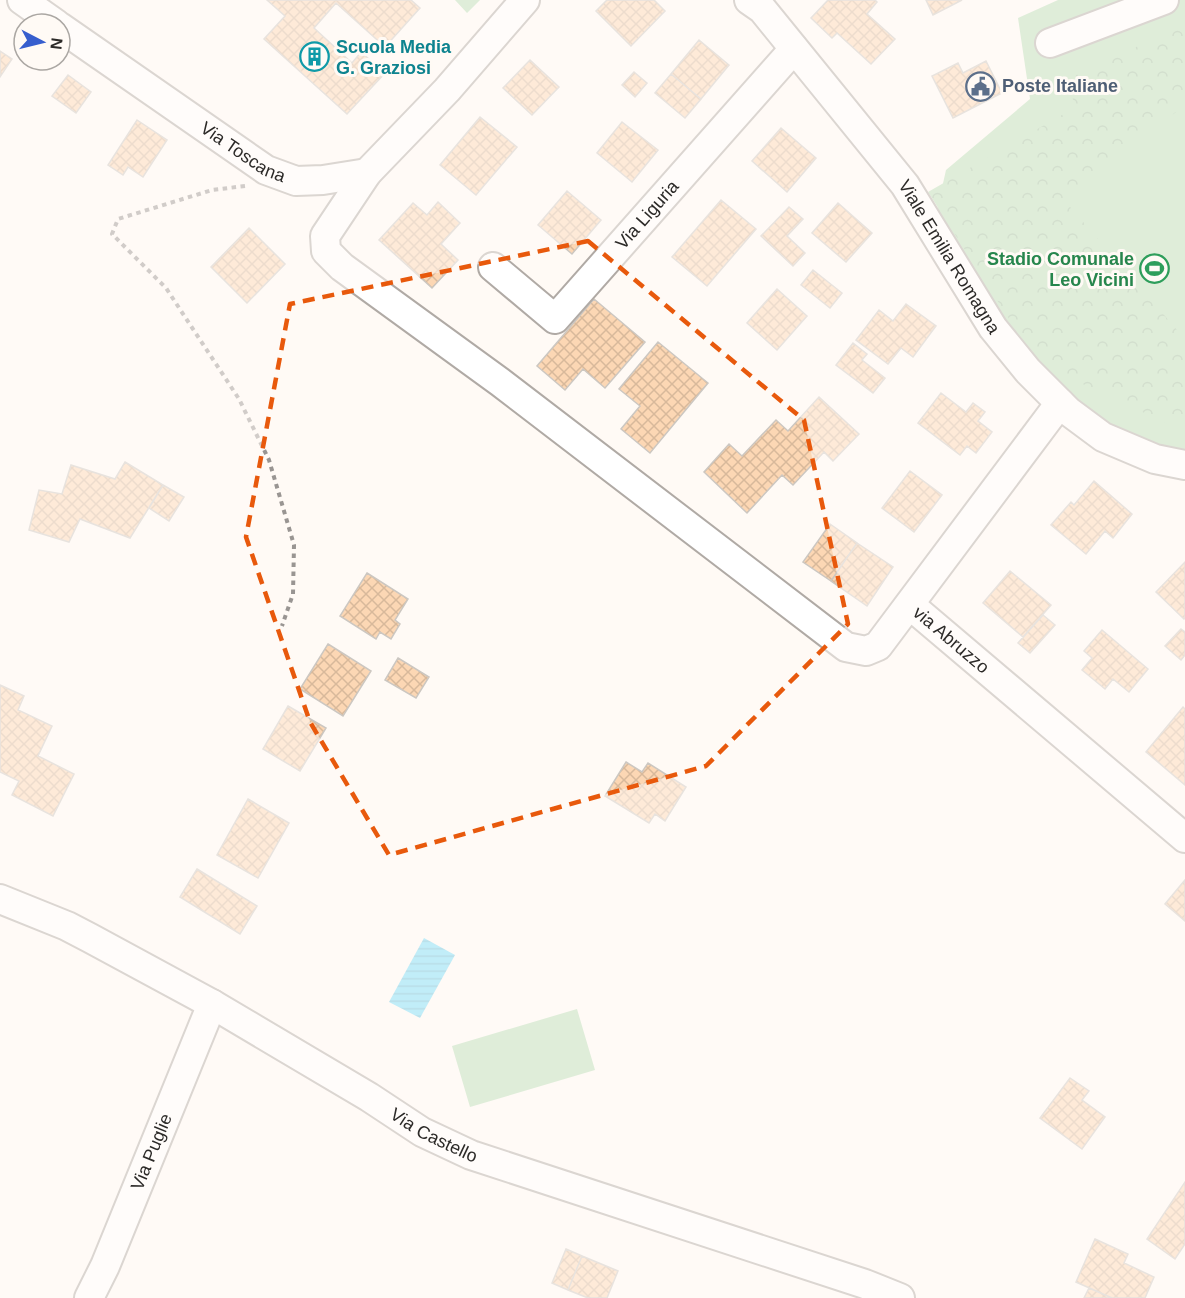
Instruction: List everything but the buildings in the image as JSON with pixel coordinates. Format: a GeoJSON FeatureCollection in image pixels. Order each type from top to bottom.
{"type":"FeatureCollection","features":[{"type":"Feature","properties":{"kind":"street"},"geometry":{"type":"LineString","coordinates":[[21,0],[38,12]]}},
{"type":"Feature","properties":{"kind":"street"},"geometry":{"type":"LineString","coordinates":[[525,0],[447,90],[368,173],[325,236],[326,251],[342,267],[500,382],[846,647],[866,651],[878,646],[910,605]]}},
{"type":"Feature","properties":{"kind":"street","name":"Viale Emilia Romagna"},"geometry":{"type":"LineString","coordinates":[[749,0],[762,9],[905,185],[993,328],[1028,371],[1060,403],[1103,437],[1155,459],[1185,465]]}},
{"type":"Feature","properties":{"kind":"street"},"geometry":{"type":"LineString","coordinates":[[1050,43],[1164,0]]}},
{"type":"Feature","properties":{"kind":"street","name":"Via Toscana"},"geometry":{"type":"LineString","coordinates":[[72,35],[266,170],[296,181],[323,180],[368,173]]}},
{"type":"Feature","properties":{"kind":"street","name":"Via Liguria"},"geometry":{"type":"LineString","coordinates":[[493,267],[555,319],[794,49]]}},
{"type":"Feature","properties":{"kind":"street","name":"via Abruzzo"},"geometry":{"type":"LineString","coordinates":[[1060,403],[910,605],[1185,838]]}},
{"type":"Feature","properties":{"kind":"street","name":"Via Castello"},"geometry":{"type":"LineString","coordinates":[[0,899],[67,926],[212,1004],[369,1097],[422,1132],[471,1155],[900,1298]]}},
{"type":"Feature","properties":{"kind":"street","name":"Via Puglie"},"geometry":{"type":"LineString","coordinates":[[89,1298],[110,1256],[212,1004]]}},
{"type":"Feature","properties":{"kind":"path"},"geometry":{"type":"LineString","coordinates":[[254,186],[212,190],[118,219],[112,234],[166,288],[239,399],[269,460],[294,545],[293,594],[282,626]]}},
{"type":"Feature","properties":{"kind":"highlighted area"},"geometry":{"type":"Polygon","coordinates":[[[588,241],[804,420],[848,624],[706,766],[389,855],[310,722],[246,537],[290,304],[588,241]]]}},
{"type":"Feature","properties":{"kind":"green space"},"geometry":{"type":"Polygon","coordinates":[[[455,0],[480,0],[467,13],[455,0]]]}},
{"type":"Feature","properties":{"kind":"green space"},"geometry":{"type":"Polygon","coordinates":[[[1058,0],[1185,0],[1185,455],[1064,404],[931,237],[946,170],[1030,99],[1018,18],[1058,0]]]}},
{"type":"Feature","properties":{"kind":"green space"},"geometry":{"type":"Polygon","coordinates":[[[1185,24],[1185,105],[1064,200],[1185,339],[1185,432],[1072,379],[1022,339],[928,192],[1074,108],[1070,78],[1185,24]]]}},
{"type":"Feature","properties":{"kind":"green space"},"geometry":{"type":"Polygon","coordinates":[[[577,1009],[595,1070],[470,1107],[452,1046],[577,1009]]]}},
{"type":"Feature","properties":{"kind":"water"},"geometry":{"type":"Polygon","coordinates":[[[424,938],[455,955],[420,1018],[389,1002],[424,938]]]}},
{"type":"Feature","properties":{"kind":"place","name":"Scuola Media G. Graziosi"},"geometry":{"type":"Point","coordinates":[315,57]}},
{"type":"Feature","properties":{"kind":"place","name":"Poste Italiane"},"geometry":{"type":"Point","coordinates":[981,86]}},
{"type":"Feature","properties":{"kind":"place","name":"Stadio Comunale Leo Vicini"},"geometry":{"type":"Point","coordinates":[1155,269]}}]}
